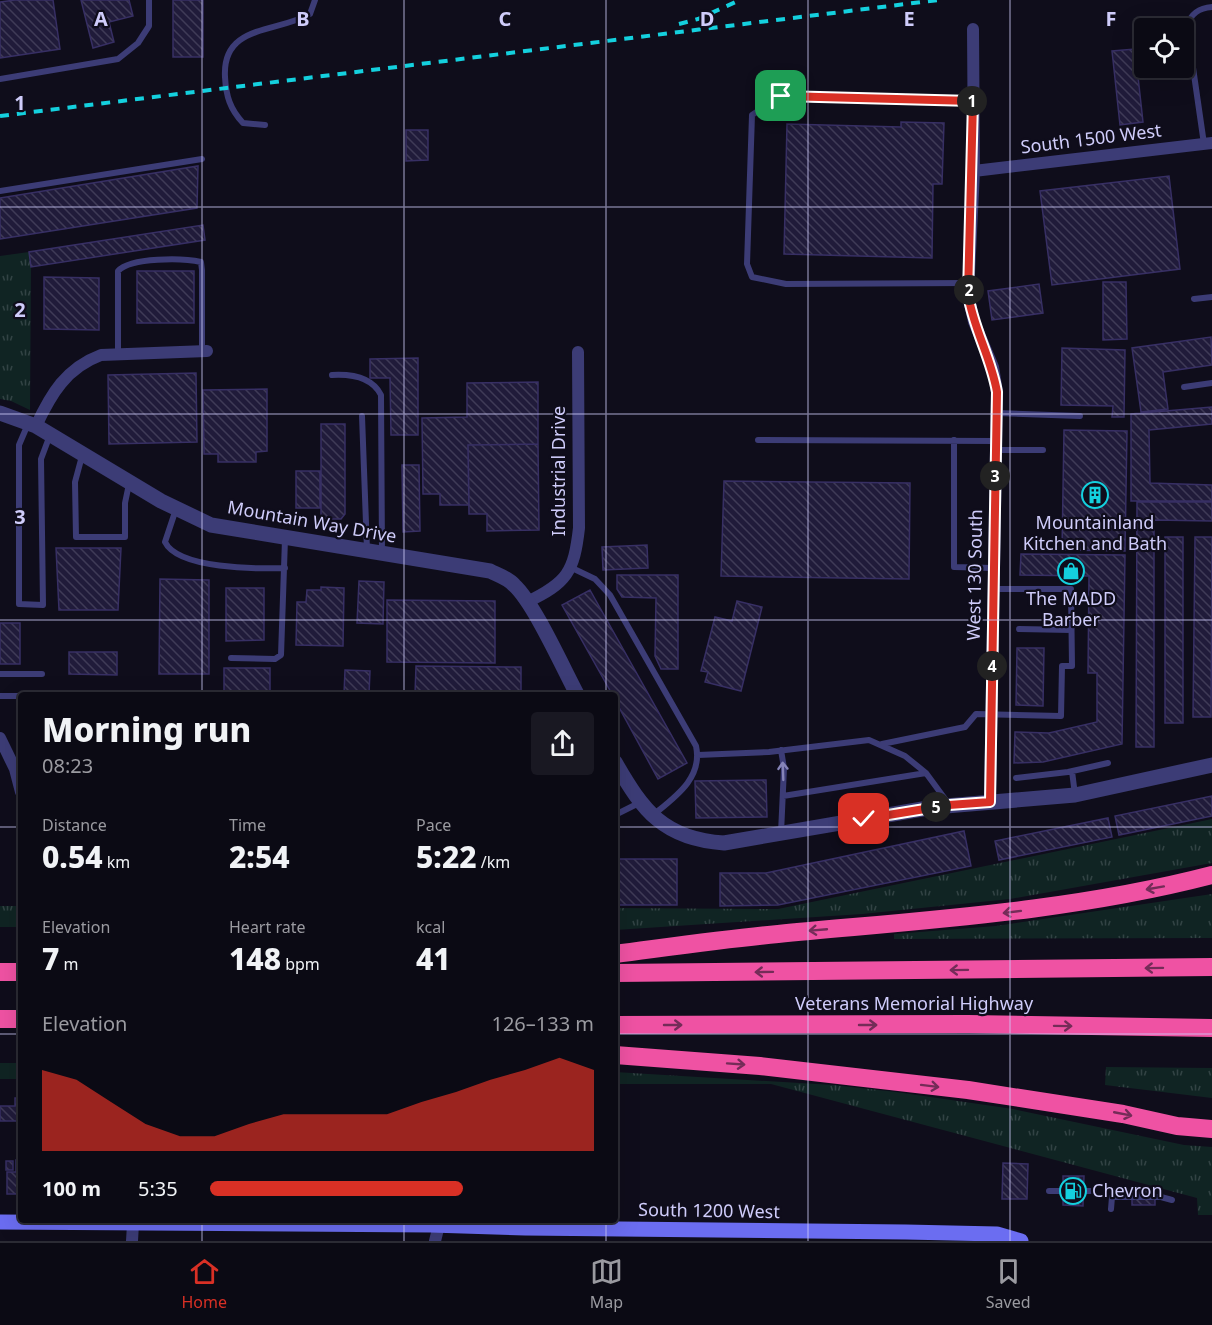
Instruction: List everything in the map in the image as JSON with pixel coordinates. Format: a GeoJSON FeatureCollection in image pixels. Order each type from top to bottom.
{"type":"FeatureCollection","features":[{"type":"Feature","properties":{"kind":"highway"},"geometry":{"type":"LineString","coordinates":[[618,954],[775,934],[1016,911],[1179,884],[1212,875]]}},
{"type":"Feature","properties":{"kind":"highway"},"geometry":{"type":"LineString","coordinates":[[1179,884],[1212,885]]}},
{"type":"Feature","properties":{"kind":"highway","name":"Veterans Memorial Highway"},"geometry":{"type":"LineString","coordinates":[[618,973],[1212,968]]}},
{"type":"Feature","properties":{"kind":"highway"},"geometry":{"type":"LineString","coordinates":[[0,972],[18,972]]}},
{"type":"Feature","properties":{"kind":"highway"},"geometry":{"type":"LineString","coordinates":[[0,1018],[18,1019]]}},
{"type":"Feature","properties":{"kind":"highway","name":"Veterans Memorial Highway"},"geometry":{"type":"LineString","coordinates":[[618,1025],[968,1024],[1212,1028]]}},
{"type":"Feature","properties":{"kind":"highway"},"geometry":{"type":"LineString","coordinates":[[618,1055],[760,1066],[968,1090],[1123,1114],[1178,1126],[1212,1129]]}},
{"type":"Feature","properties":{"kind":"highway"},"geometry":{"type":"LineString","coordinates":[[1178,1126],[1212,1119]]}},
{"type":"Feature","properties":{"kind":"main road","name":"South 1200 West"},"geometry":{"type":"LineString","coordinates":[[0,1222],[18,1222]]}},
{"type":"Feature","properties":{"kind":"main road","name":"South 1200 West"},"geometry":{"type":"LineString","coordinates":[[66,1223],[439,1225],[644,1235],[906,1237],[997,1234],[1021,1241]]}},
{"type":"Feature","properties":{"kind":"street","name":"West 130 South"},"geometry":{"type":"LineString","coordinates":[[973,29],[974,171],[969,283],[974,322],[993,367],[997,392],[990,802]]}},
{"type":"Feature","properties":{"kind":"street","name":"South 1500 West"},"geometry":{"type":"LineString","coordinates":[[974,171],[1208,144]]}},
{"type":"Feature","properties":{"kind":"street"},"geometry":{"type":"LineString","coordinates":[[32,424],[70,371],[84,361],[101,355],[204,351]]}},
{"type":"Feature","properties":{"kind":"street","name":"Industrial Drive"},"geometry":{"type":"LineString","coordinates":[[572,568],[579,528],[578,352]]}},
{"type":"Feature","properties":{"kind":"street","name":"Mountain Way Drive"},"geometry":{"type":"LineString","coordinates":[[0,413],[32,424],[129,483],[211,525],[490,571],[515,585],[527,602],[576,692]]}},
{"type":"Feature","properties":{"kind":"street"},"geometry":{"type":"LineString","coordinates":[[527,602],[551,591],[572,568]]}},
{"type":"Feature","properties":{"kind":"street"},"geometry":{"type":"LineString","coordinates":[[0,738],[18,780]]}},
{"type":"Feature","properties":{"kind":"street"},"geometry":{"type":"LineString","coordinates":[[618,767],[640,802],[652,816],[676,833],[707,842],[724,843],[949,805],[1075,795],[1212,765]]}},
{"type":"Feature","properties":{"kind":"street"},"geometry":{"type":"LineString","coordinates":[[132,1241],[133,1224]]}},
{"type":"Feature","properties":{"kind":"street"},"geometry":{"type":"LineString","coordinates":[[435,1241],[439,1225]]}},
{"type":"Feature","properties":{"kind":"lane"},"geometry":{"type":"LineString","coordinates":[[0,79],[118,59],[138,43],[149,26],[149,0]]}},
{"type":"Feature","properties":{"kind":"lane"},"geometry":{"type":"LineString","coordinates":[[265,125],[243,123],[235,114],[228,101],[225,87],[227,55],[237,42],[253,32],[310,14],[315,0]]}},
{"type":"Feature","properties":{"kind":"lane"},"geometry":{"type":"LineString","coordinates":[[1208,144],[1187,26],[1190,18],[1201,8],[1212,7]]}},
{"type":"Feature","properties":{"kind":"lane"},"geometry":{"type":"LineString","coordinates":[[969,283],[786,284],[752,277],[747,264],[753,114],[781,96],[973,101]]}},
{"type":"Feature","properties":{"kind":"lane"},"geometry":{"type":"LineString","coordinates":[[0,191],[202,159]]}},
{"type":"Feature","properties":{"kind":"lane"},"geometry":{"type":"LineString","coordinates":[[118,354],[118,271],[129,265],[186,259],[201,262],[204,351]]}},
{"type":"Feature","properties":{"kind":"lane"},"geometry":{"type":"LineString","coordinates":[[1194,299],[1212,297]]}},
{"type":"Feature","properties":{"kind":"lane"},"geometry":{"type":"LineString","coordinates":[[332,375],[359,377],[376,387],[381,396],[375,553]]}},
{"type":"Feature","properties":{"kind":"lane"},"geometry":{"type":"LineString","coordinates":[[1184,387],[1212,383]]}},
{"type":"Feature","properties":{"kind":"lane"},"geometry":{"type":"LineString","coordinates":[[996,412],[1080,416]]}},
{"type":"Feature","properties":{"kind":"lane"},"geometry":{"type":"LineString","coordinates":[[362,416],[375,553]]}},
{"type":"Feature","properties":{"kind":"lane"},"geometry":{"type":"LineString","coordinates":[[32,424],[19,445],[19,604],[43,605],[41,459],[50,435]]}},
{"type":"Feature","properties":{"kind":"lane"},"geometry":{"type":"LineString","coordinates":[[758,440],[954,440],[1043,450]]}},
{"type":"Feature","properties":{"kind":"lane"},"geometry":{"type":"LineString","coordinates":[[954,440],[954,567],[993,568]]}},
{"type":"Feature","properties":{"kind":"lane"},"geometry":{"type":"LineString","coordinates":[[83,455],[75,482],[76,537],[125,537],[124,503],[129,483]]}},
{"type":"Feature","properties":{"kind":"lane"},"geometry":{"type":"LineString","coordinates":[[176,509],[165,542],[168,548],[194,561],[260,569],[285,568]]}},
{"type":"Feature","properties":{"kind":"lane"},"geometry":{"type":"LineString","coordinates":[[231,658],[274,659],[281,656],[285,538]]}},
{"type":"Feature","properties":{"kind":"lane"},"geometry":{"type":"LineString","coordinates":[[572,568],[595,579],[610,595],[696,746],[697,767],[690,781],[652,816]]}},
{"type":"Feature","properties":{"kind":"lane"},"geometry":{"type":"LineString","coordinates":[[882,744],[965,727],[976,714],[1060,716],[1062,666],[1072,666],[1071,589],[993,589]]}},
{"type":"Feature","properties":{"kind":"lane"},"geometry":{"type":"LineString","coordinates":[[1019,629],[1071,630]]}},
{"type":"Feature","properties":{"kind":"lane"},"geometry":{"type":"LineString","coordinates":[[0,675],[42,674]]}},
{"type":"Feature","properties":{"kind":"lane"},"geometry":{"type":"LineString","coordinates":[[0,696],[18,696]]}},
{"type":"Feature","properties":{"kind":"lane"},"geometry":{"type":"LineString","coordinates":[[698,755],[781,750],[869,740],[905,756],[926,773],[949,805]]}},
{"type":"Feature","properties":{"kind":"lane"},"geometry":{"type":"LineString","coordinates":[[781,750],[784,768],[781,834]]}},
{"type":"Feature","properties":{"kind":"lane"},"geometry":{"type":"LineString","coordinates":[[1016,778],[1108,764]]}},
{"type":"Feature","properties":{"kind":"lane"},"geometry":{"type":"LineString","coordinates":[[1072,771],[1075,795]]}},
{"type":"Feature","properties":{"kind":"lane"},"geometry":{"type":"LineString","coordinates":[[783,796],[926,773]]}},
{"type":"Feature","properties":{"kind":"lane"},"geometry":{"type":"LineString","coordinates":[[618,813],[640,802]]}},
{"type":"Feature","properties":{"kind":"lane"},"geometry":{"type":"LineString","coordinates":[[1049,1191],[1090,1191]]}},
{"type":"Feature","properties":{"kind":"lane"},"geometry":{"type":"LineString","coordinates":[[1111,1209],[1112,1197],[1161,1197],[1172,1200]]}},
{"type":"Feature","properties":{"kind":"green space"},"geometry":{"type":"Polygon","coordinates":[[[29,252],[31,267],[30,410],[11,401],[0,399],[0,256],[29,252]]]}},
{"type":"Feature","properties":{"kind":"green space"},"geometry":{"type":"Polygon","coordinates":[[[1212,819],[1212,863],[1010,899],[862,914],[618,930],[618,908],[778,909],[1212,819]]]}},
{"type":"Feature","properties":{"kind":"green space"},"geometry":{"type":"Polygon","coordinates":[[[1212,894],[1212,938],[894,939],[894,934],[996,926],[1212,894]]]}},
{"type":"Feature","properties":{"kind":"green space"},"geometry":{"type":"Polygon","coordinates":[[[0,906],[18,906],[18,927],[0,927],[0,906]]]}},
{"type":"Feature","properties":{"kind":"green space"},"geometry":{"type":"Polygon","coordinates":[[[0,1063],[18,1063],[18,1079],[0,1079],[0,1063]]]}},
{"type":"Feature","properties":{"kind":"green space"},"geometry":{"type":"Polygon","coordinates":[[[1106,1067],[1212,1068],[1212,1098],[1105,1085],[1106,1067]]]}},
{"type":"Feature","properties":{"kind":"green space"},"geometry":{"type":"Polygon","coordinates":[[[618,1072],[833,1085],[896,1092],[1013,1109],[1184,1145],[1212,1147],[1212,1215],[1198,1215],[1197,1198],[771,1084],[618,1084],[618,1072]]]}},
{"type":"Feature","properties":{"kind":"building"},"geometry":{"type":"Polygon","coordinates":[[[53,0],[60,49],[0,58],[0,2],[53,0]]]}},
{"type":"Feature","properties":{"kind":"building"},"geometry":{"type":"Polygon","coordinates":[[[81,0],[129,0],[133,16],[109,22],[114,42],[93,48],[81,0]]]}},
{"type":"Feature","properties":{"kind":"building"},"geometry":{"type":"Polygon","coordinates":[[[173,0],[203,0],[203,57],[173,57],[173,0]]]}},
{"type":"Feature","properties":{"kind":"building"},"geometry":{"type":"Polygon","coordinates":[[[1134,49],[1134,78],[1138,78],[1143,122],[1120,125],[1112,51],[1134,49]]]}},
{"type":"Feature","properties":{"kind":"building"},"geometry":{"type":"Polygon","coordinates":[[[901,122],[944,123],[942,184],[933,184],[932,258],[784,254],[787,124],[901,127],[901,122]]]}},
{"type":"Feature","properties":{"kind":"building"},"geometry":{"type":"Polygon","coordinates":[[[406,130],[428,130],[428,160],[406,161],[406,130]]]}},
{"type":"Feature","properties":{"kind":"building"},"geometry":{"type":"Polygon","coordinates":[[[198,166],[197,208],[0,239],[0,198],[198,166]]]}},
{"type":"Feature","properties":{"kind":"building"},"geometry":{"type":"Polygon","coordinates":[[[1169,176],[1180,269],[1052,285],[1040,191],[1169,176]]]}},
{"type":"Feature","properties":{"kind":"building"},"geometry":{"type":"Polygon","coordinates":[[[203,225],[205,240],[31,267],[29,252],[203,225]]]}},
{"type":"Feature","properties":{"kind":"building"},"geometry":{"type":"Polygon","coordinates":[[[137,271],[194,271],[194,323],[137,323],[137,271]]]}},
{"type":"Feature","properties":{"kind":"building"},"geometry":{"type":"Polygon","coordinates":[[[44,277],[99,278],[99,330],[44,329],[44,277]]]}},
{"type":"Feature","properties":{"kind":"building"},"geometry":{"type":"Polygon","coordinates":[[[1103,282],[1126,282],[1127,339],[1103,340],[1103,282]]]}},
{"type":"Feature","properties":{"kind":"building"},"geometry":{"type":"Polygon","coordinates":[[[1039,284],[1043,313],[992,320],[988,291],[1039,284]]]}},
{"type":"Feature","properties":{"kind":"building"},"geometry":{"type":"Polygon","coordinates":[[[1211,337],[1212,365],[1163,372],[1168,409],[1141,412],[1132,348],[1211,337]]]}},
{"type":"Feature","properties":{"kind":"building"},"geometry":{"type":"Polygon","coordinates":[[[1062,348],[1125,350],[1124,417],[1112,417],[1113,406],[1061,405],[1062,348]]]}},
{"type":"Feature","properties":{"kind":"building"},"geometry":{"type":"Polygon","coordinates":[[[418,358],[418,435],[391,435],[390,378],[370,378],[370,359],[418,358]]]}},
{"type":"Feature","properties":{"kind":"building"},"geometry":{"type":"Polygon","coordinates":[[[196,373],[197,442],[109,444],[108,375],[196,373]]]}},
{"type":"Feature","properties":{"kind":"building"},"geometry":{"type":"Polygon","coordinates":[[[538,382],[538,444],[468,445],[469,505],[440,505],[440,494],[423,494],[422,418],[467,417],[467,383],[538,382]]]}},
{"type":"Feature","properties":{"kind":"building"},"geometry":{"type":"Polygon","coordinates":[[[267,389],[267,451],[256,452],[256,462],[218,462],[218,454],[204,454],[203,390],[267,389]]]}},
{"type":"Feature","properties":{"kind":"building"},"geometry":{"type":"Polygon","coordinates":[[[1212,407],[1212,424],[1149,430],[1150,483],[1212,485],[1212,501],[1131,501],[1131,414],[1212,407]]]}},
{"type":"Feature","properties":{"kind":"building"},"geometry":{"type":"Polygon","coordinates":[[[321,424],[345,424],[345,514],[341,519],[321,519],[321,424]]]}},
{"type":"Feature","properties":{"kind":"building","name":"Mountainland Kitchen and Bath"},"geometry":{"type":"Polygon","coordinates":[[[1064,430],[1127,431],[1125,551],[1062,550],[1064,430]]]}},
{"type":"Feature","properties":{"kind":"building"},"geometry":{"type":"Polygon","coordinates":[[[538,444],[539,530],[487,531],[487,514],[469,514],[468,445],[538,444]]]}},
{"type":"Feature","properties":{"kind":"building"},"geometry":{"type":"Polygon","coordinates":[[[402,465],[419,465],[420,531],[403,532],[402,465]]]}},
{"type":"Feature","properties":{"kind":"building"},"geometry":{"type":"Polygon","coordinates":[[[296,471],[320,471],[320,508],[296,508],[296,471]]]}},
{"type":"Feature","properties":{"kind":"building"},"geometry":{"type":"Polygon","coordinates":[[[724,481],[910,483],[909,579],[721,576],[724,481]]]}},
{"type":"Feature","properties":{"kind":"building"},"geometry":{"type":"Polygon","coordinates":[[[1137,502],[1212,502],[1212,521],[1154,520],[1154,747],[1136,747],[1137,502]]]}},
{"type":"Feature","properties":{"kind":"building"},"geometry":{"type":"Polygon","coordinates":[[[1165,537],[1183,537],[1183,723],[1165,723],[1165,537]]]}},
{"type":"Feature","properties":{"kind":"building"},"geometry":{"type":"Polygon","coordinates":[[[1195,537],[1212,537],[1211,717],[1193,717],[1195,537]]]}},
{"type":"Feature","properties":{"kind":"building"},"geometry":{"type":"Polygon","coordinates":[[[647,545],[648,568],[603,570],[602,547],[647,545]]]}},
{"type":"Feature","properties":{"kind":"building"},"geometry":{"type":"Polygon","coordinates":[[[56,548],[121,548],[118,610],[59,610],[56,548]]]}},
{"type":"Feature","properties":{"kind":"building"},"geometry":{"type":"Polygon","coordinates":[[[1021,554],[1125,555],[1122,744],[1043,762],[1014,763],[1015,732],[1049,733],[1097,722],[1097,673],[1088,673],[1089,576],[1020,575],[1021,554]]]}},
{"type":"Feature","properties":{"kind":"building"},"geometry":{"type":"Polygon","coordinates":[[[617,575],[678,575],[678,669],[661,669],[655,656],[656,598],[622,597],[617,589],[617,575]]]}},
{"type":"Feature","properties":{"kind":"building"},"geometry":{"type":"Polygon","coordinates":[[[160,579],[209,580],[209,674],[159,674],[160,579]]]}},
{"type":"Feature","properties":{"kind":"building"},"geometry":{"type":"Polygon","coordinates":[[[359,581],[384,582],[383,624],[357,623],[359,581]]]}},
{"type":"Feature","properties":{"kind":"building"},"geometry":{"type":"Polygon","coordinates":[[[321,587],[344,588],[343,646],[296,645],[297,602],[306,602],[307,590],[321,590],[321,587]]]}},
{"type":"Feature","properties":{"kind":"building"},"geometry":{"type":"Polygon","coordinates":[[[226,588],[264,588],[264,640],[226,641],[226,588]]]}},
{"type":"Feature","properties":{"kind":"building"},"geometry":{"type":"Polygon","coordinates":[[[590,590],[687,763],[658,779],[618,706],[618,692],[611,692],[562,605],[590,590]]]}},
{"type":"Feature","properties":{"kind":"building"},"geometry":{"type":"Polygon","coordinates":[[[387,600],[495,601],[495,663],[387,662],[387,600]]]}},
{"type":"Feature","properties":{"kind":"building"},"geometry":{"type":"Polygon","coordinates":[[[737,601],[762,607],[741,691],[705,682],[708,672],[701,671],[715,617],[732,621],[737,601]]]}},
{"type":"Feature","properties":{"kind":"building"},"geometry":{"type":"Polygon","coordinates":[[[0,623],[20,623],[20,664],[0,664],[0,623]]]}},
{"type":"Feature","properties":{"kind":"building"},"geometry":{"type":"Polygon","coordinates":[[[1017,648],[1044,648],[1043,706],[1016,705],[1017,648]]]}},
{"type":"Feature","properties":{"kind":"building"},"geometry":{"type":"Polygon","coordinates":[[[69,652],[117,652],[117,675],[69,674],[69,652]]]}},
{"type":"Feature","properties":{"kind":"building"},"geometry":{"type":"Polygon","coordinates":[[[416,666],[521,667],[521,692],[415,692],[416,666]]]}},
{"type":"Feature","properties":{"kind":"building"},"geometry":{"type":"Polygon","coordinates":[[[224,668],[270,668],[270,692],[224,692],[224,668]]]}},
{"type":"Feature","properties":{"kind":"building"},"geometry":{"type":"Polygon","coordinates":[[[345,670],[370,671],[369,692],[344,692],[345,670]]]}},
{"type":"Feature","properties":{"kind":"building"},"geometry":{"type":"Polygon","coordinates":[[[766,780],[767,817],[696,818],[695,781],[766,780]]]}},
{"type":"Feature","properties":{"kind":"building"},"geometry":{"type":"Polygon","coordinates":[[[1212,796],[1212,816],[1119,835],[1115,816],[1212,796]]]}},
{"type":"Feature","properties":{"kind":"building"},"geometry":{"type":"Polygon","coordinates":[[[1108,818],[1112,837],[999,860],[995,841],[1108,818]]]}},
{"type":"Feature","properties":{"kind":"building"},"geometry":{"type":"Polygon","coordinates":[[[964,831],[971,866],[778,905],[720,906],[720,873],[766,873],[964,831]]]}},
{"type":"Feature","properties":{"kind":"building"},"geometry":{"type":"Polygon","coordinates":[[[618,859],[677,859],[677,905],[618,905],[618,859]]]}},
{"type":"Feature","properties":{"kind":"building"},"geometry":{"type":"Polygon","coordinates":[[[15,1098],[18,1098],[18,1121],[0,1121],[0,1106],[15,1106],[15,1098]]]}},
{"type":"Feature","properties":{"kind":"building"},"geometry":{"type":"Polygon","coordinates":[[[16,1160],[18,1160],[18,1194],[7,1194],[7,1172],[16,1172],[16,1160]]]}},
{"type":"Feature","properties":{"kind":"building"},"geometry":{"type":"Polygon","coordinates":[[[6,1161],[13,1161],[13,1170],[6,1170],[6,1161]]]}},
{"type":"Feature","properties":{"kind":"building"},"geometry":{"type":"Polygon","coordinates":[[[1003,1163],[1028,1164],[1027,1199],[1002,1199],[1003,1163]]]}},
{"type":"Feature","properties":{"kind":"building","name":"Chevron"},"geometry":{"type":"Polygon","coordinates":[[[1063,1176],[1084,1176],[1083,1206],[1063,1205],[1063,1176]]]}},
{"type":"Feature","properties":{"kind":"building"},"geometry":{"type":"Polygon","coordinates":[[[1132,1189],[1155,1189],[1155,1205],[1132,1205],[1132,1189]]]}},
{"type":"Feature","properties":{"kind":"railway"},"geometry":{"type":"LineString","coordinates":[[679,24],[698,19],[740,0]]}},
{"type":"Feature","properties":{"kind":"railway"},"geometry":{"type":"LineString","coordinates":[[0,116],[938,0]]}},
{"type":"Feature","properties":{"kind":"place","name":"Mountainland Kitchen and Bath"},"geometry":{"type":"Point","coordinates":[1095,495]}},
{"type":"Feature","properties":{"kind":"place","name":"The MADD Barber"},"geometry":{"type":"Point","coordinates":[1071,571]}},
{"type":"Feature","properties":{"kind":"place","name":"Chevron"},"geometry":{"type":"Point","coordinates":[1073,1191]}},
{"type":"Feature","properties":{"kind":"route"},"geometry":{"type":"LineString","coordinates":[[781,96],[973,101],[974,171],[968,294],[978,334],[993,367],[997,392],[990,802],[949,805],[864,819]]}}]}
